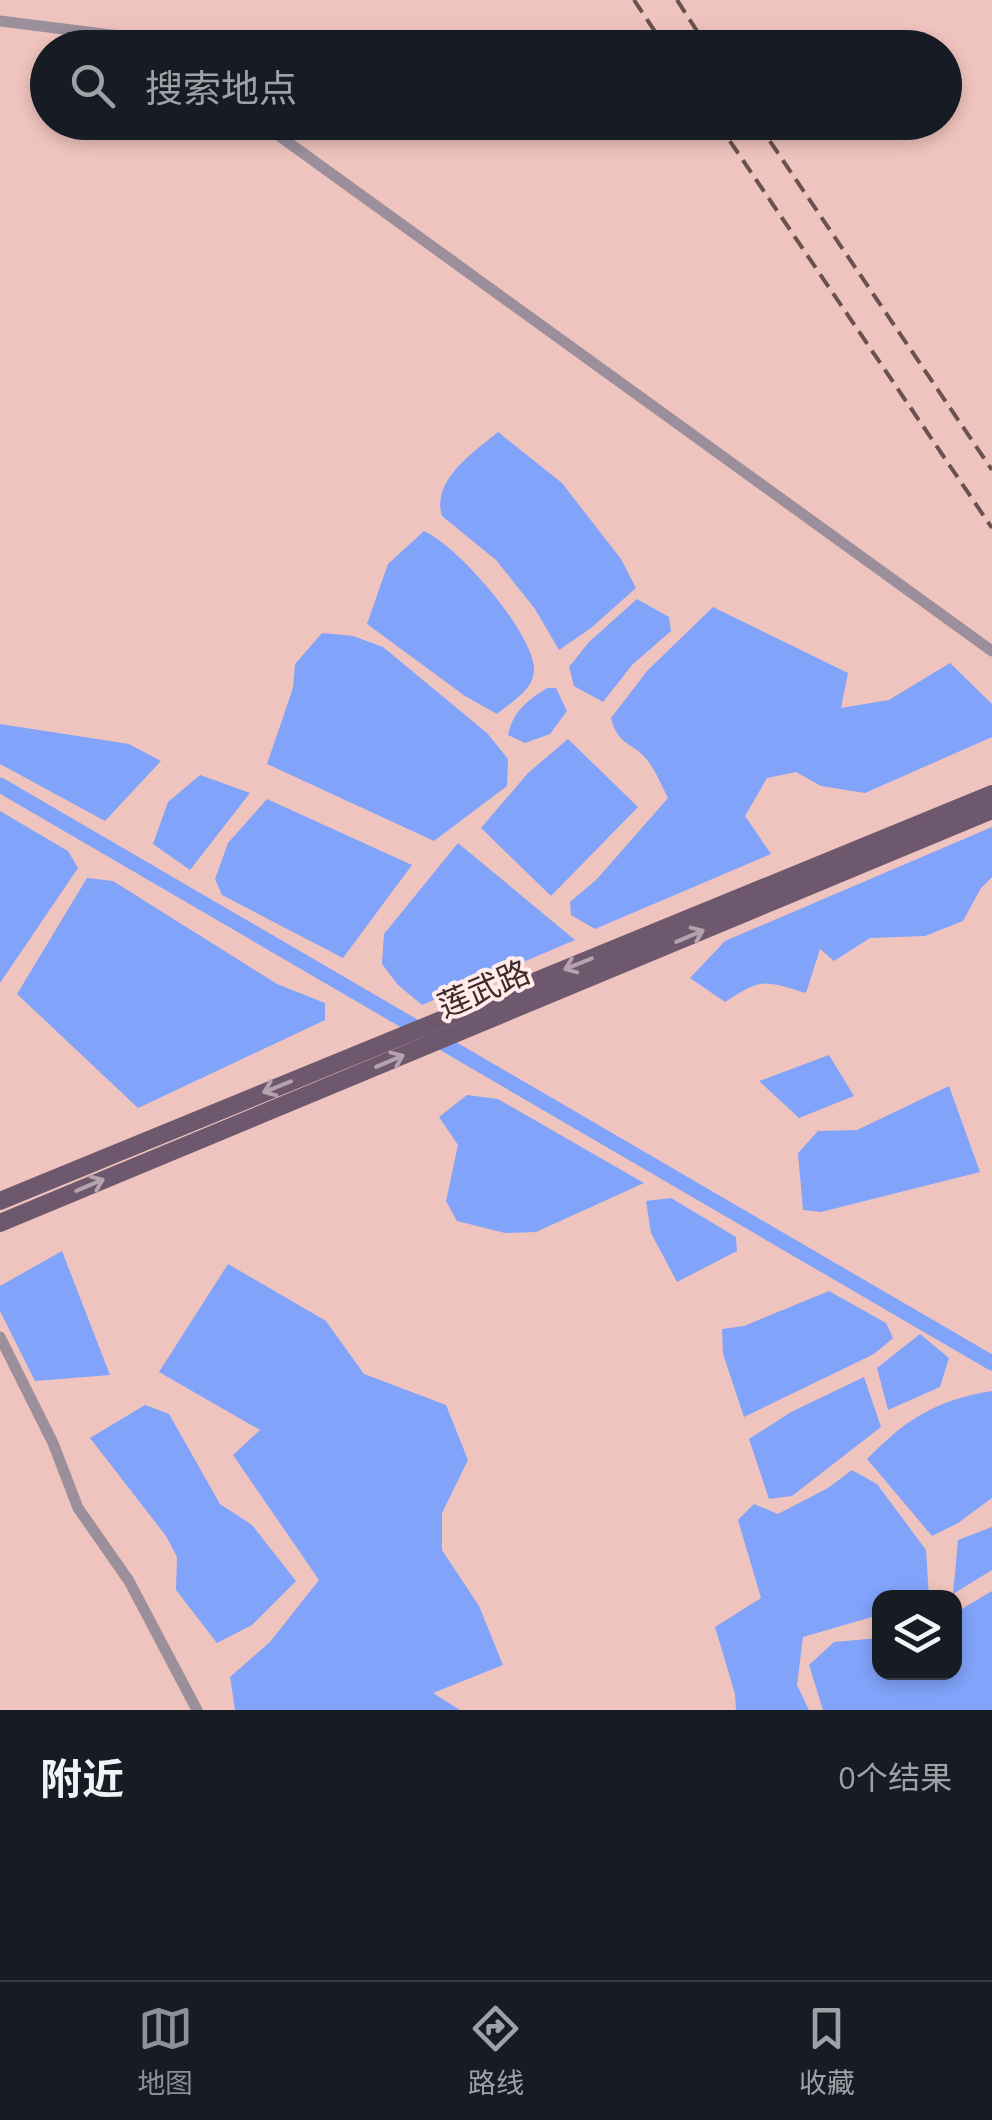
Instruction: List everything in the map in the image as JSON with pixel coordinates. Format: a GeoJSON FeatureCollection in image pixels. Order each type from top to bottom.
{"type":"FeatureCollection","features":[{"type":"Feature","properties":{"kind":"main road","name":"莲武路"},"geometry":{"type":"LineString","coordinates":[[0,1201],[992,794]]}},
{"type":"Feature","properties":{"kind":"main road","name":"莲武路"},"geometry":{"type":"LineString","coordinates":[[0,1223],[992,810]]}},
{"type":"Feature","properties":{"kind":"street"},"geometry":{"type":"LineString","coordinates":[[0,22],[72,30]]}},
{"type":"Feature","properties":{"kind":"street"},"geometry":{"type":"LineString","coordinates":[[285,140],[992,652]]}},
{"type":"Feature","properties":{"kind":"street"},"geometry":{"type":"LineString","coordinates":[[0,1336],[53,1443],[78,1508],[129,1582],[197,1710]]}},
{"type":"Feature","properties":{"kind":"water"},"geometry":{"type":"Polygon","coordinates":[[[498,432],[562,483],[621,559],[636,588],[559,650],[535,609],[496,560],[442,516],[440,503],[449,479],[498,432]]]}},
{"type":"Feature","properties":{"kind":"water"},"geometry":{"type":"Polygon","coordinates":[[[424,531],[455,553],[491,591],[530,652],[534,668],[531,683],[497,714],[465,696],[367,624],[388,564],[424,531]]]}},
{"type":"Feature","properties":{"kind":"water"},"geometry":{"type":"Polygon","coordinates":[[[637,599],[669,617],[671,631],[632,665],[603,702],[574,686],[569,667],[589,642],[637,599]]]}},
{"type":"Feature","properties":{"kind":"water"},"geometry":{"type":"Polygon","coordinates":[[[713,607],[848,673],[841,708],[889,700],[950,663],[992,704],[992,737],[865,793],[821,786],[796,772],[767,778],[745,816],[771,854],[595,929],[571,915],[570,902],[597,879],[668,798],[648,761],[622,739],[611,718],[647,671],[713,607]]]}},
{"type":"Feature","properties":{"kind":"water"},"geometry":{"type":"Polygon","coordinates":[[[322,633],[353,636],[383,647],[487,733],[508,759],[507,786],[434,841],[267,764],[293,688],[295,664],[322,633]]]}},
{"type":"Feature","properties":{"kind":"water"},"geometry":{"type":"Polygon","coordinates":[[[547,688],[556,688],[567,711],[550,734],[525,743],[508,735],[522,707],[547,688]]]}},
{"type":"Feature","properties":{"kind":"water"},"geometry":{"type":"Polygon","coordinates":[[[0,724],[129,744],[161,761],[105,821],[0,764],[0,724]]]}},
{"type":"Feature","properties":{"kind":"water"},"geometry":{"type":"Polygon","coordinates":[[[568,739],[638,807],[551,896],[481,828],[528,773],[568,739]]]}},
{"type":"Feature","properties":{"kind":"water"},"geometry":{"type":"Polygon","coordinates":[[[200,775],[250,793],[190,870],[153,844],[168,802],[200,775]]]}},
{"type":"Feature","properties":{"kind":"water"},"geometry":{"type":"Polygon","coordinates":[[[267,799],[412,865],[343,958],[222,895],[215,879],[228,843],[267,799]]]}},
{"type":"Feature","properties":{"kind":"water"},"geometry":{"type":"Polygon","coordinates":[[[0,811],[68,851],[78,868],[0,983],[0,811]]]}},
{"type":"Feature","properties":{"kind":"water"},"geometry":{"type":"Polygon","coordinates":[[[992,827],[992,877],[981,888],[963,921],[925,936],[870,938],[834,961],[820,949],[806,993],[763,984],[725,1002],[690,978],[725,941],[992,827]]]}},
{"type":"Feature","properties":{"kind":"water"},"geometry":{"type":"Polygon","coordinates":[[[458,843],[575,940],[422,1005],[398,985],[382,964],[384,934],[458,843]]]}},
{"type":"Feature","properties":{"kind":"water"},"geometry":{"type":"Polygon","coordinates":[[[87,878],[113,881],[277,984],[325,1003],[325,1020],[138,1108],[17,994],[87,878]]]}},
{"type":"Feature","properties":{"kind":"water"},"geometry":{"type":"Polygon","coordinates":[[[829,1055],[854,1096],[799,1118],[759,1081],[829,1055]]]}},
{"type":"Feature","properties":{"kind":"water"},"geometry":{"type":"Polygon","coordinates":[[[949,1086],[980,1172],[821,1212],[803,1210],[798,1153],[818,1131],[857,1130],[949,1086]]]}},
{"type":"Feature","properties":{"kind":"water"},"geometry":{"type":"Polygon","coordinates":[[[467,1095],[498,1099],[644,1183],[536,1232],[505,1233],[457,1221],[446,1201],[458,1145],[439,1117],[467,1095]]]}},
{"type":"Feature","properties":{"kind":"water"},"geometry":{"type":"Polygon","coordinates":[[[671,1198],[736,1237],[737,1251],[677,1282],[651,1233],[646,1201],[671,1198]]]}},
{"type":"Feature","properties":{"kind":"water"},"geometry":{"type":"Polygon","coordinates":[[[62,1251],[110,1375],[35,1381],[0,1311],[0,1286],[62,1251]]]}},
{"type":"Feature","properties":{"kind":"water"},"geometry":{"type":"Polygon","coordinates":[[[228,1264],[326,1321],[364,1374],[446,1405],[468,1460],[442,1513],[442,1550],[479,1606],[503,1665],[433,1693],[460,1710],[235,1710],[230,1677],[270,1642],[319,1580],[233,1455],[260,1430],[159,1372],[228,1264]]]}},
{"type":"Feature","properties":{"kind":"water"},"geometry":{"type":"Polygon","coordinates":[[[829,1291],[886,1323],[893,1338],[874,1354],[744,1417],[723,1354],[722,1329],[744,1326],[829,1291]]]}},
{"type":"Feature","properties":{"kind":"water"},"geometry":{"type":"Polygon","coordinates":[[[920,1334],[949,1358],[940,1387],[888,1410],[877,1368],[920,1334]]]}},
{"type":"Feature","properties":{"kind":"water"},"geometry":{"type":"Polygon","coordinates":[[[864,1377],[881,1427],[792,1496],[769,1499],[749,1439],[791,1412],[864,1377]]]}},
{"type":"Feature","properties":{"kind":"water"},"geometry":{"type":"Polygon","coordinates":[[[992,1391],[992,1498],[932,1536],[867,1459],[923,1413],[992,1391]]]}},
{"type":"Feature","properties":{"kind":"water"},"geometry":{"type":"Polygon","coordinates":[[[145,1405],[169,1414],[220,1504],[252,1525],[296,1581],[252,1625],[217,1643],[176,1590],[177,1557],[166,1536],[90,1438],[145,1405]]]}},
{"type":"Feature","properties":{"kind":"water"},"geometry":{"type":"Polygon","coordinates":[[[852,1470],[877,1484],[926,1550],[929,1590],[872,1590],[872,1617],[803,1637],[797,1685],[809,1710],[736,1710],[715,1627],[761,1598],[738,1520],[754,1504],[778,1514],[828,1488],[852,1470]]]}},
{"type":"Feature","properties":{"kind":"water"},"geometry":{"type":"Polygon","coordinates":[[[992,1527],[992,1570],[953,1590],[958,1540],[992,1527]]]}},
{"type":"Feature","properties":{"kind":"water"},"geometry":{"type":"Polygon","coordinates":[[[992,1591],[992,1710],[823,1710],[809,1665],[834,1642],[872,1639],[872,1680],[962,1680],[962,1609],[992,1591]]]}},
{"type":"Feature","properties":{"kind":"waterway"},"geometry":{"type":"LineString","coordinates":[[0,785],[992,1363]]}},
{"type":"Feature","properties":{"kind":"railway"},"geometry":{"type":"LineString","coordinates":[[634,0],[654,30]]}},
{"type":"Feature","properties":{"kind":"railway"},"geometry":{"type":"LineString","coordinates":[[677,0],[696,30]]}},
{"type":"Feature","properties":{"kind":"railway"},"geometry":{"type":"LineString","coordinates":[[729,140],[992,528]]}},
{"type":"Feature","properties":{"kind":"railway"},"geometry":{"type":"LineString","coordinates":[[769,140],[992,470]]}}]}
